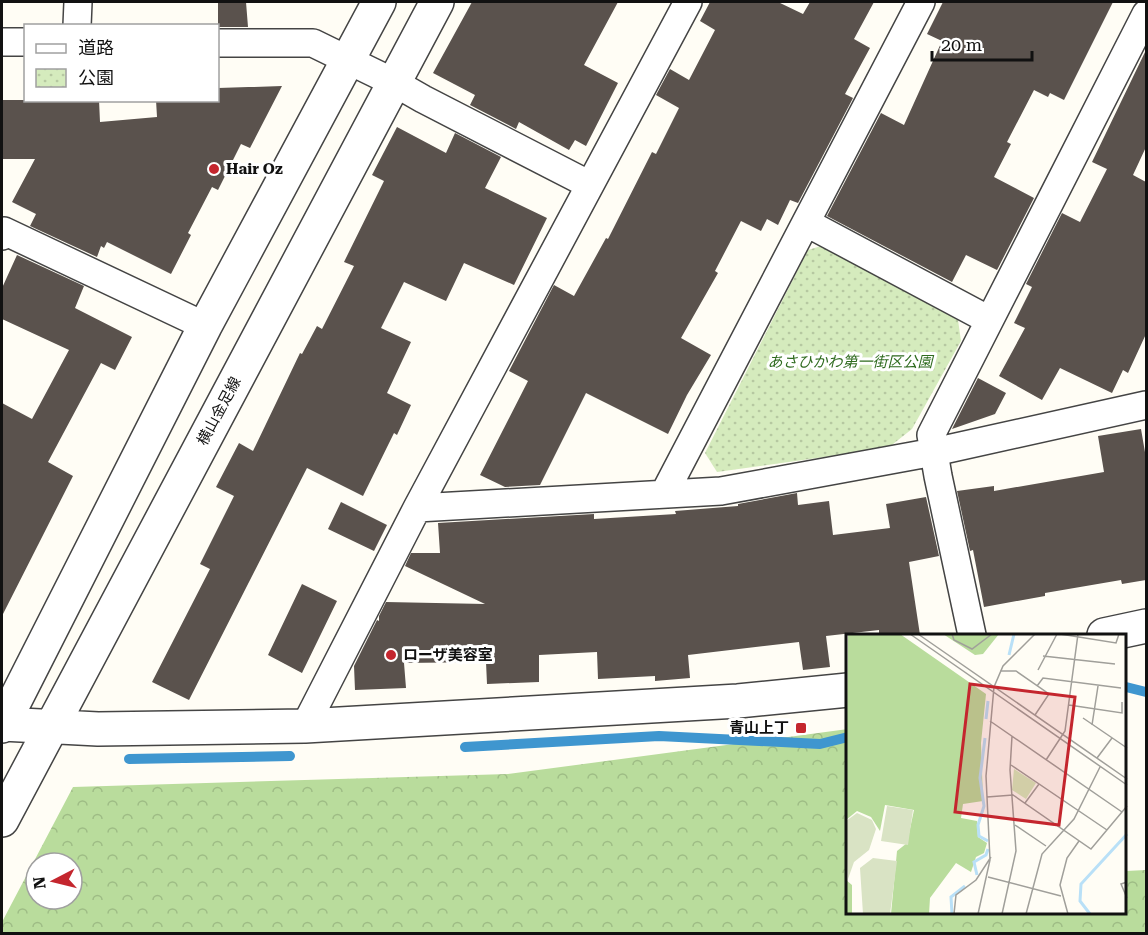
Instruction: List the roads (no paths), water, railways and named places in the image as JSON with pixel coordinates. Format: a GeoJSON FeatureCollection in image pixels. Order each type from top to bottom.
{"type":"FeatureCollection","features":[{"type":"Feature","properties":{"kind":"street"},"geometry":{"type":"LineString","coordinates":[[77,24],[78,2]]}},
{"type":"Feature","properties":{"kind":"street"},"geometry":{"type":"LineString","coordinates":[[379,2],[205,326],[2,725],[98,729],[304,726],[738,701],[846,690]]}},
{"type":"Feature","properties":{"kind":"street","name":"横山金足線"},"geometry":{"type":"LineString","coordinates":[[2,820],[436,2]]}},
{"type":"Feature","properties":{"kind":"street"},"geometry":{"type":"LineString","coordinates":[[304,726],[417,508],[688,2]]}},
{"type":"Feature","properties":{"kind":"street"},"geometry":{"type":"LineString","coordinates":[[664,494],[921,2]]}},
{"type":"Feature","properties":{"kind":"street"},"geometry":{"type":"LineString","coordinates":[[972,634],[931,435],[1146,14]]}},
{"type":"Feature","properties":{"kind":"street"},"geometry":{"type":"LineString","coordinates":[[2,42],[24,42]]}},
{"type":"Feature","properties":{"kind":"street"},"geometry":{"type":"LineString","coordinates":[[219,43],[314,43],[395,82],[423,99],[590,185]]}},
{"type":"Feature","properties":{"kind":"street"},"geometry":{"type":"LineString","coordinates":[[807,223],[989,320]]}},
{"type":"Feature","properties":{"kind":"street"},"geometry":{"type":"LineString","coordinates":[[2,236],[4,231],[205,326]]}},
{"type":"Feature","properties":{"kind":"street"},"geometry":{"type":"LineString","coordinates":[[417,508],[721,491],[933,452],[1146,405]]}},
{"type":"Feature","properties":{"kind":"street"},"geometry":{"type":"LineString","coordinates":[[1109,634],[1146,626]]}},
{"type":"Feature","properties":{"kind":"waterway"},"geometry":{"type":"LineString","coordinates":[[1127,687],[1146,692]]}},
{"type":"Feature","properties":{"kind":"waterway"},"geometry":{"type":"LineString","coordinates":[[465,747],[659,736],[820,744],[846,738]]}},
{"type":"Feature","properties":{"kind":"waterway"},"geometry":{"type":"LineString","coordinates":[[129,759],[290,756]]}},
{"type":"Feature","properties":{"kind":"place","name":"Hair Oz"},"geometry":{"type":"Point","coordinates":[214,169]}},
{"type":"Feature","properties":{"kind":"place","name":"ローザ美容室"},"geometry":{"type":"Point","coordinates":[391,655]}},
{"type":"Feature","properties":{"kind":"place","name":"青山上丁"},"geometry":{"type":"Point","coordinates":[801,728]}},
{"type":"Feature","properties":{"kind":"park label","name":"あさひかわ第一街区公園"},"geometry":{"type":"Point","coordinates":[850,362]}}]}
